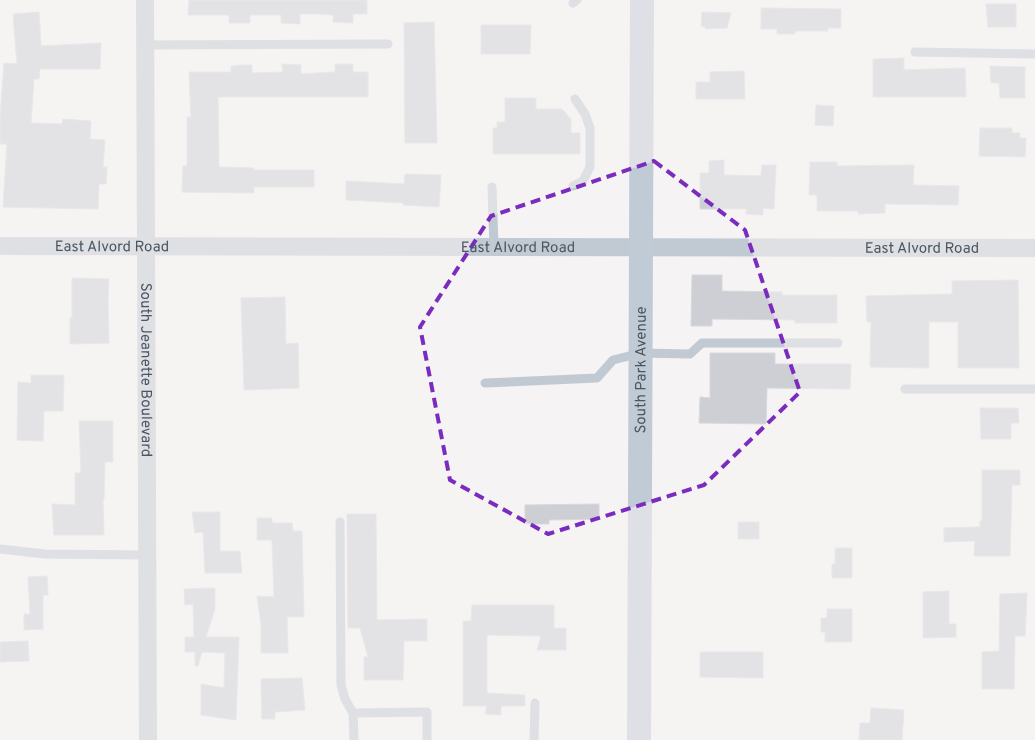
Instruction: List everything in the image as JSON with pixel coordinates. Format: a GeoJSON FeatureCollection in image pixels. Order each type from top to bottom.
{"type":"FeatureCollection","features":[{"type":"Feature","properties":{"kind":"main road","name":"South Park Avenue"},"geometry":{"type":"LineString","coordinates":[[638,740],[642,0]]}},
{"type":"Feature","properties":{"kind":"street","name":"South Jeanette Boulevard"},"geometry":{"type":"LineString","coordinates":[[146,0],[148,740]]}},
{"type":"Feature","properties":{"kind":"street","name":"East Alvord Road"},"geometry":{"type":"LineString","coordinates":[[0,246],[1035,248]]}},
{"type":"Feature","properties":{"kind":"lane"},"geometry":{"type":"LineString","coordinates":[[146,45],[388,44]]}},
{"type":"Feature","properties":{"kind":"lane"},"geometry":{"type":"LineString","coordinates":[[915,52],[1035,54]]}},
{"type":"Feature","properties":{"kind":"lane"},"geometry":{"type":"LineString","coordinates":[[573,186],[583,181],[590,167],[590,128],[585,114],[575,99]]}},
{"type":"Feature","properties":{"kind":"lane"},"geometry":{"type":"LineString","coordinates":[[492,187],[494,247]]}},
{"type":"Feature","properties":{"kind":"lane"},"geometry":{"type":"LineString","coordinates":[[485,383],[597,378],[613,360],[640,353],[690,354],[702,344],[838,343]]}},
{"type":"Feature","properties":{"kind":"lane"},"geometry":{"type":"LineString","coordinates":[[905,390],[1035,389]]}},
{"type":"Feature","properties":{"kind":"lane"},"geometry":{"type":"LineString","coordinates":[[340,522],[341,684],[345,699],[353,713],[354,740]]}},
{"type":"Feature","properties":{"kind":"lane"},"geometry":{"type":"LineString","coordinates":[[0,549],[45,554],[148,555]]}},
{"type":"Feature","properties":{"kind":"lane"},"geometry":{"type":"LineString","coordinates":[[534,740],[535,703]]}},
{"type":"Feature","properties":{"kind":"lane"},"geometry":{"type":"LineString","coordinates":[[353,713],[427,712],[427,740]]}},
{"type":"Feature","properties":{"kind":"highlighted area"},"geometry":{"type":"Polygon","coordinates":[[[654,161],[745,230],[800,392],[704,485],[548,534],[450,480],[420,327],[491,216],[654,161]]]}},
{"type":"Feature","properties":{"kind":"building"},"geometry":{"type":"Polygon","coordinates":[[[189,0],[367,0],[367,14],[353,14],[353,23],[333,22],[333,15],[300,14],[300,24],[281,23],[281,15],[250,15],[250,23],[229,23],[229,15],[188,15],[189,0]]]}},
{"type":"Feature","properties":{"kind":"building"},"geometry":{"type":"Polygon","coordinates":[[[986,4],[1016,4],[1016,27],[988,27],[986,4]]]}},
{"type":"Feature","properties":{"kind":"building"},"geometry":{"type":"Polygon","coordinates":[[[761,8],[841,9],[841,28],[828,28],[828,31],[795,31],[795,34],[777,34],[777,29],[761,29],[761,8]]]}},
{"type":"Feature","properties":{"kind":"building"},"geometry":{"type":"Polygon","coordinates":[[[39,12],[41,46],[101,43],[100,69],[40,69],[39,79],[34,79],[31,123],[62,124],[63,119],[91,121],[90,139],[105,140],[103,167],[107,167],[106,184],[99,184],[98,209],[3,207],[7,144],[0,144],[0,117],[4,63],[17,64],[13,14],[39,12]]]}},
{"type":"Feature","properties":{"kind":"building"},"geometry":{"type":"Polygon","coordinates":[[[702,12],[731,13],[727,28],[706,29],[701,26],[702,12]]]}},
{"type":"Feature","properties":{"kind":"building"},"geometry":{"type":"Polygon","coordinates":[[[434,22],[437,143],[405,143],[404,23],[434,22]]]}},
{"type":"Feature","properties":{"kind":"building"},"geometry":{"type":"Polygon","coordinates":[[[481,25],[531,25],[530,54],[481,54],[481,25]]]}},
{"type":"Feature","properties":{"kind":"building"},"geometry":{"type":"Polygon","coordinates":[[[904,58],[904,70],[965,68],[966,97],[873,97],[873,59],[904,58]]]}},
{"type":"Feature","properties":{"kind":"building"},"geometry":{"type":"Polygon","coordinates":[[[282,64],[301,65],[301,74],[335,72],[335,64],[353,64],[353,72],[368,72],[368,97],[218,97],[219,167],[254,168],[254,170],[314,170],[314,187],[254,187],[254,193],[182,192],[183,166],[187,166],[187,117],[191,117],[189,72],[231,72],[231,66],[252,65],[252,73],[283,72],[282,64]]]}},
{"type":"Feature","properties":{"kind":"building"},"geometry":{"type":"Polygon","coordinates":[[[990,66],[1025,67],[1025,98],[1000,98],[999,83],[991,83],[990,66]]]}},
{"type":"Feature","properties":{"kind":"building"},"geometry":{"type":"Polygon","coordinates":[[[744,71],[745,99],[696,99],[696,82],[710,82],[710,72],[744,71]]]}},
{"type":"Feature","properties":{"kind":"building"},"geometry":{"type":"Polygon","coordinates":[[[505,98],[536,98],[536,109],[562,109],[571,119],[571,133],[580,133],[580,154],[493,154],[493,128],[497,128],[497,122],[505,122],[505,98]]]}},
{"type":"Feature","properties":{"kind":"building"},"geometry":{"type":"Polygon","coordinates":[[[816,105],[834,106],[833,126],[815,125],[816,105]]]}},
{"type":"Feature","properties":{"kind":"building"},"geometry":{"type":"Polygon","coordinates":[[[980,128],[1012,128],[1012,133],[1020,133],[1020,138],[1026,138],[1025,157],[979,156],[980,128]]]}},
{"type":"Feature","properties":{"kind":"building"},"geometry":{"type":"Polygon","coordinates":[[[724,160],[724,175],[761,176],[762,165],[776,165],[774,209],[763,208],[763,215],[746,214],[747,209],[700,209],[700,173],[709,173],[709,161],[724,160]]]}},
{"type":"Feature","properties":{"kind":"building"},"geometry":{"type":"Polygon","coordinates":[[[810,162],[837,162],[837,166],[914,165],[913,185],[959,186],[958,205],[885,204],[885,213],[858,214],[858,211],[817,211],[817,195],[809,195],[810,162]]]}},
{"type":"Feature","properties":{"kind":"building"},"geometry":{"type":"Polygon","coordinates":[[[405,174],[441,175],[439,207],[346,200],[346,181],[404,184],[405,174]]]}},
{"type":"Feature","properties":{"kind":"building"},"geometry":{"type":"Polygon","coordinates":[[[692,275],[722,275],[722,291],[782,292],[782,295],[837,295],[837,323],[795,323],[795,320],[712,319],[712,326],[691,326],[692,275]]]}},
{"type":"Feature","properties":{"kind":"building"},"geometry":{"type":"Polygon","coordinates":[[[72,278],[109,279],[109,343],[70,344],[72,278]]]}},
{"type":"Feature","properties":{"kind":"building"},"geometry":{"type":"Polygon","coordinates":[[[1018,280],[1019,368],[958,368],[958,322],[929,322],[929,368],[870,367],[871,322],[867,322],[866,296],[952,294],[952,281],[1018,280]]]}},
{"type":"Feature","properties":{"kind":"building"},"geometry":{"type":"Polygon","coordinates":[[[285,297],[286,344],[298,343],[299,388],[244,390],[241,298],[285,297]]]}},
{"type":"Feature","properties":{"kind":"building"},"geometry":{"type":"Polygon","coordinates":[[[710,353],[775,353],[775,364],[851,364],[850,389],[767,388],[766,424],[699,423],[700,397],[710,398],[710,353]]]}},
{"type":"Feature","properties":{"kind":"building"},"geometry":{"type":"Polygon","coordinates":[[[31,375],[64,375],[63,411],[44,411],[43,441],[17,440],[18,382],[31,383],[31,375]]]}},
{"type":"Feature","properties":{"kind":"building"},"geometry":{"type":"Polygon","coordinates":[[[980,408],[1018,408],[1019,423],[1011,423],[1011,439],[981,439],[980,408]]]}},
{"type":"Feature","properties":{"kind":"building"},"geometry":{"type":"Polygon","coordinates":[[[79,421],[113,421],[113,462],[105,462],[104,535],[54,535],[52,504],[75,505],[75,473],[81,473],[79,421]]]}},
{"type":"Feature","properties":{"kind":"building"},"geometry":{"type":"Polygon","coordinates":[[[982,470],[1020,470],[1020,485],[1012,485],[1010,556],[974,556],[975,541],[944,542],[944,528],[980,527],[980,521],[982,521],[982,470]]]}},
{"type":"Feature","properties":{"kind":"building"},"geometry":{"type":"Polygon","coordinates":[[[599,504],[599,519],[549,520],[549,524],[525,524],[525,505],[599,504]]]}},
{"type":"Feature","properties":{"kind":"building"},"geometry":{"type":"Polygon","coordinates":[[[192,512],[220,512],[220,551],[240,551],[242,573],[205,573],[203,532],[195,533],[192,512]]]}},
{"type":"Feature","properties":{"kind":"building"},"geometry":{"type":"Polygon","coordinates":[[[347,514],[376,514],[377,620],[427,619],[427,641],[404,641],[403,680],[364,680],[364,657],[368,657],[360,628],[348,628],[347,514]]]}},
{"type":"Feature","properties":{"kind":"building"},"geometry":{"type":"Polygon","coordinates":[[[257,518],[272,518],[272,523],[292,523],[293,531],[302,531],[304,617],[287,617],[288,653],[261,653],[261,625],[257,596],[274,597],[272,540],[257,540],[257,518]]]}},
{"type":"Feature","properties":{"kind":"building"},"geometry":{"type":"Polygon","coordinates":[[[738,522],[759,522],[759,539],[738,539],[738,522]]]}},
{"type":"Feature","properties":{"kind":"building"},"geometry":{"type":"Polygon","coordinates":[[[835,548],[852,548],[852,578],[832,578],[832,564],[835,564],[835,548]]]}},
{"type":"Feature","properties":{"kind":"building"},"geometry":{"type":"Polygon","coordinates":[[[47,576],[48,595],[43,595],[43,629],[24,630],[24,614],[30,614],[28,577],[47,576]]]}},
{"type":"Feature","properties":{"kind":"building"},"geometry":{"type":"Polygon","coordinates":[[[215,588],[215,609],[206,637],[239,637],[236,720],[201,715],[201,684],[224,688],[225,653],[202,652],[198,666],[195,666],[195,652],[185,652],[185,637],[194,637],[193,604],[185,605],[184,589],[215,588]]]}},
{"type":"Feature","properties":{"kind":"building"},"geometry":{"type":"Polygon","coordinates":[[[949,591],[949,624],[956,624],[956,637],[923,638],[923,592],[949,591]]]}},
{"type":"Feature","properties":{"kind":"building"},"geometry":{"type":"Polygon","coordinates":[[[1027,593],[1025,636],[1015,636],[1014,689],[982,689],[982,652],[999,651],[1000,594],[1027,593]]]}},
{"type":"Feature","properties":{"kind":"building"},"geometry":{"type":"Polygon","coordinates":[[[472,605],[554,605],[554,628],[566,628],[566,650],[537,650],[541,636],[487,635],[487,693],[525,695],[525,706],[501,706],[501,715],[485,714],[487,706],[463,706],[463,621],[471,621],[472,605]]]}},
{"type":"Feature","properties":{"kind":"building"},"geometry":{"type":"Polygon","coordinates":[[[827,609],[852,609],[852,642],[825,642],[825,632],[821,632],[821,618],[827,618],[827,609]]]}},
{"type":"Feature","properties":{"kind":"building"},"geometry":{"type":"Polygon","coordinates":[[[28,641],[29,661],[0,662],[0,642],[28,641]]]}},
{"type":"Feature","properties":{"kind":"building"},"geometry":{"type":"Polygon","coordinates":[[[700,652],[763,652],[763,678],[700,677],[700,652]]]}},
{"type":"Feature","properties":{"kind":"building"},"geometry":{"type":"Polygon","coordinates":[[[302,678],[305,710],[275,712],[275,719],[262,719],[261,679],[302,678]]]}},
{"type":"Feature","properties":{"kind":"building"},"geometry":{"type":"Polygon","coordinates":[[[871,708],[904,710],[902,740],[859,740],[860,723],[870,723],[871,708]]]}}]}
